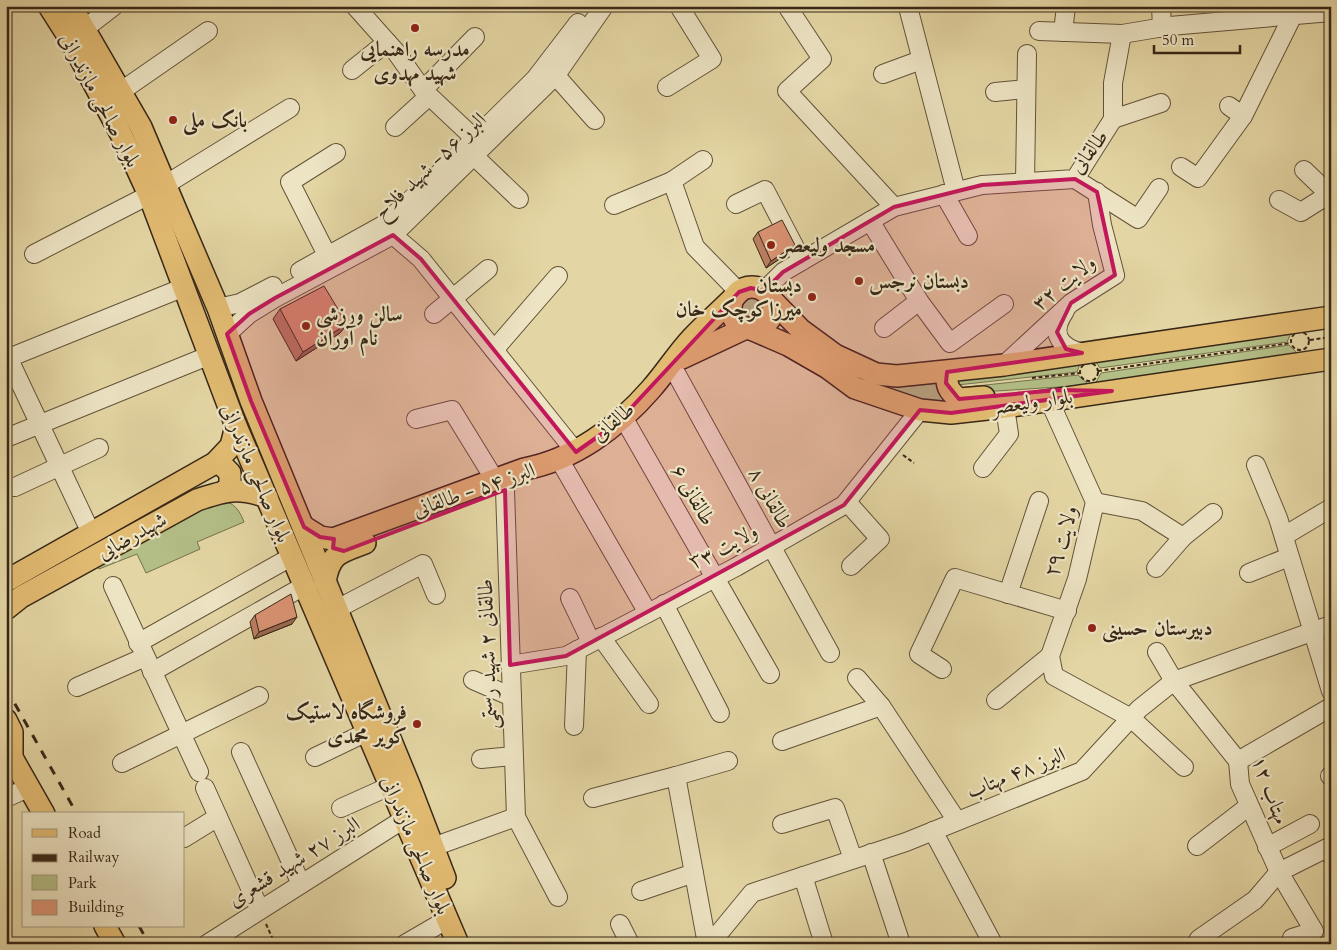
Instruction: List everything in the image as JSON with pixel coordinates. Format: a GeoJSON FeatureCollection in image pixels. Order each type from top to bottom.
{"type":"FeatureCollection","features":[{"type":"Feature","properties":{"kind":"main road","name":"بلوار صالحی مازندرانی"},"geometry":{"type":"LineString","coordinates":[[49,6],[70,39],[122,136],[157,190],[218,308],[251,401],[304,527],[314,584],[367,732],[458,944]]}},
{"type":"Feature","properties":{"kind":"main road","name":"بلوار صالحی مازندرانی"},"geometry":{"type":"LineString","coordinates":[[71,6],[140,127],[182,288],[236,426],[292,557],[335,610],[410,787],[470,944]]}},
{"type":"Feature","properties":{"kind":"main road"},"geometry":{"type":"LineString","coordinates":[[751,288],[767,295],[773,306],[770,320],[765,325],[748,328],[740,325],[733,315],[732,303],[739,292],[751,288]]}},
{"type":"Feature","properties":{"kind":"main road","name":"طالقانی"},"geometry":{"type":"LineString","coordinates":[[559,458],[622,417],[651,389],[692,338],[739,292]]}},
{"type":"Feature","properties":{"kind":"main road","name":"بلوار ولیعصر"},"geometry":{"type":"LineString","coordinates":[[767,295],[816,342],[835,355],[876,374],[897,376],[1004,365],[1331,317]]}},
{"type":"Feature","properties":{"kind":"main road","name":"طالقانی"},"geometry":{"type":"LineString","coordinates":[[671,364],[706,345],[748,328]]}},
{"type":"Feature","properties":{"kind":"main road","name":"بلوار ولیعصر"},"geometry":{"type":"LineString","coordinates":[[748,328],[788,345],[828,368],[855,388],[920,410],[951,413],[1006,407],[1331,359]]}},
{"type":"Feature","properties":{"kind":"main road"},"geometry":{"type":"LineString","coordinates":[[947,372],[946,383],[950,392],[959,399],[1058,390],[1112,391]]}},
{"type":"Feature","properties":{"kind":"main road","name":"شهیدرضایی"},"geometry":{"type":"LineString","coordinates":[[11,591],[90,533],[215,463],[231,446],[236,426]]}},
{"type":"Feature","properties":{"kind":"main road","name":"البرز ۵۴ - طالقانی"},"geometry":{"type":"LineString","coordinates":[[314,584],[343,544],[500,485],[524,469],[559,458]]}},
{"type":"Feature","properties":{"kind":"main road"},"geometry":{"type":"LineString","coordinates":[[215,463],[221,464],[230,473],[231,479],[226,490]]}},
{"type":"Feature","properties":{"kind":"main road","name":"شهیدرضایی"},"geometry":{"type":"LineString","coordinates":[[11,591],[198,500],[226,490],[246,490],[266,497]]}},
{"type":"Feature","properties":{"kind":"main road","name":"البرز ۵۴ - طالقانی"},"geometry":{"type":"LineString","coordinates":[[304,527],[320,537],[334,539],[343,544]]}},
{"type":"Feature","properties":{"kind":"main road"},"geometry":{"type":"LineString","coordinates":[[6,720],[12,732],[9,752],[43,812]]}},
{"type":"Feature","properties":{"kind":"main road"},"geometry":{"type":"LineString","coordinates":[[107,928],[115,944]]}},
{"type":"Feature","properties":{"kind":"street"},"geometry":{"type":"LineString","coordinates":[[84,29],[114,6]]}},
{"type":"Feature","properties":{"kind":"street"},"geometry":{"type":"LineString","coordinates":[[355,6],[426,93],[474,138]]}},
{"type":"Feature","properties":{"kind":"street"},"geometry":{"type":"LineString","coordinates":[[667,87],[712,59],[679,6]]}},
{"type":"Feature","properties":{"kind":"street"},"geometry":{"type":"LineString","coordinates":[[787,6],[822,59],[786,91],[894,207]]}},
{"type":"Feature","properties":{"kind":"street"},"geometry":{"type":"LineString","coordinates":[[1063,32],[1066,6]]}},
{"type":"Feature","properties":{"kind":"street"},"geometry":{"type":"LineString","coordinates":[[1161,6],[1162,28]]}},
{"type":"Feature","properties":{"kind":"street","name":"البرز ۵۶- شهید فلاح"},"geometry":{"type":"LineString","coordinates":[[227,334],[249,314],[275,298],[393,235],[474,156],[551,71],[592,7]]}},
{"type":"Feature","properties":{"kind":"street"},"geometry":{"type":"LineString","coordinates":[[908,7],[950,193],[968,236]]}},
{"type":"Feature","properties":{"kind":"street"},"geometry":{"type":"LineString","coordinates":[[1039,31],[1122,34],[1162,28],[1232,13],[1293,15],[1331,12]]}},
{"type":"Feature","properties":{"kind":"street"},"geometry":{"type":"LineString","coordinates":[[1181,167],[1198,178],[1243,116],[1293,15]]}},
{"type":"Feature","properties":{"kind":"street"},"geometry":{"type":"LineString","coordinates":[[120,92],[208,31]]}},
{"type":"Feature","properties":{"kind":"street","name":"طالقانی"},"geometry":{"type":"LineString","coordinates":[[767,295],[783,272],[894,207],[982,184],[1074,179],[1113,119],[1113,83],[1122,34]]}},
{"type":"Feature","properties":{"kind":"street"},"geometry":{"type":"LineString","coordinates":[[396,127],[475,37]]}},
{"type":"Feature","properties":{"kind":"street"},"geometry":{"type":"LineString","coordinates":[[352,70],[386,42]]}},
{"type":"Feature","properties":{"kind":"street"},"geometry":{"type":"LineString","coordinates":[[1025,182],[1027,54]]}},
{"type":"Feature","properties":{"kind":"street"},"geometry":{"type":"LineString","coordinates":[[883,74],[921,60]]}},
{"type":"Feature","properties":{"kind":"street"},"geometry":{"type":"LineString","coordinates":[[551,71],[594,120]]}},
{"type":"Feature","properties":{"kind":"street","name":"البرز ۵۶- شهید فلاح"},"geometry":{"type":"LineString","coordinates":[[218,308],[240,303],[383,225],[445,168],[474,138],[551,71]]}},
{"type":"Feature","properties":{"kind":"street"},"geometry":{"type":"LineString","coordinates":[[996,92],[1026,89]]}},
{"type":"Feature","properties":{"kind":"street"},"geometry":{"type":"LineString","coordinates":[[1113,119],[1161,103]]}},
{"type":"Feature","properties":{"kind":"street"},"geometry":{"type":"LineString","coordinates":[[1229,106],[1243,116]]}},
{"type":"Feature","properties":{"kind":"street"},"geometry":{"type":"LineString","coordinates":[[34,254],[157,190],[290,108]]}},
{"type":"Feature","properties":{"kind":"street"},"geometry":{"type":"LineString","coordinates":[[327,256],[290,182],[336,153]]}},
{"type":"Feature","properties":{"kind":"street"},"geometry":{"type":"LineString","coordinates":[[474,156],[519,199]]}},
{"type":"Feature","properties":{"kind":"street"},"geometry":{"type":"LineString","coordinates":[[614,205],[672,181],[703,160]]}},
{"type":"Feature","properties":{"kind":"street"},"geometry":{"type":"LineString","coordinates":[[1279,200],[1301,212],[1330,193],[1304,170]]}},
{"type":"Feature","properties":{"kind":"street"},"geometry":{"type":"LineString","coordinates":[[1074,179],[1138,219],[1159,188]]}},
{"type":"Feature","properties":{"kind":"street"},"geometry":{"type":"LineString","coordinates":[[672,181],[695,247],[739,292]]}},
{"type":"Feature","properties":{"kind":"street"},"geometry":{"type":"LineString","coordinates":[[736,204],[765,190],[802,261]]}},
{"type":"Feature","properties":{"kind":"street","name":"ولایت ۳۲"},"geometry":{"type":"LineString","coordinates":[[1004,365],[1071,302],[1115,275],[1102,225],[1097,192]]}},
{"type":"Feature","properties":{"kind":"street"},"geometry":{"type":"LineString","coordinates":[[870,221],[919,301],[950,343],[1004,304]]}},
{"type":"Feature","properties":{"kind":"street"},"geometry":{"type":"LineString","coordinates":[[393,235],[421,259],[494,350],[559,458],[648,613]]}},
{"type":"Feature","properties":{"kind":"street"},"geometry":{"type":"LineString","coordinates":[[434,314],[454,300],[488,269]]}},
{"type":"Feature","properties":{"kind":"street"},"geometry":{"type":"LineString","coordinates":[[494,350],[558,276]]}},
{"type":"Feature","properties":{"kind":"street"},"geometry":{"type":"LineString","coordinates":[[90,533],[7,357],[182,288]]}},
{"type":"Feature","properties":{"kind":"street"},"geometry":{"type":"LineString","coordinates":[[884,328],[919,301]]}},
{"type":"Feature","properties":{"kind":"street"},"geometry":{"type":"LineString","coordinates":[[1071,302],[1058,323],[1056,332],[1060,342],[1066,349],[1082,353]]}},
{"type":"Feature","properties":{"kind":"street"},"geometry":{"type":"LineString","coordinates":[[6,438],[208,356]]}},
{"type":"Feature","properties":{"kind":"street","name":"طالقانی ۸"},"geometry":{"type":"LineString","coordinates":[[671,364],[830,653]]}},
{"type":"Feature","properties":{"kind":"street","name":"ولایت ٢٩"},"geometry":{"type":"LineString","coordinates":[[1049,400],[1096,502],[1067,611],[1050,656]]}},
{"type":"Feature","properties":{"kind":"street"},"geometry":{"type":"LineString","coordinates":[[983,468],[1009,434],[1006,407]]}},
{"type":"Feature","properties":{"kind":"street"},"geometry":{"type":"LineString","coordinates":[[416,419],[452,410],[500,485]]}},
{"type":"Feature","properties":{"kind":"street","name":"ولایت ٣۳"},"geometry":{"type":"LineString","coordinates":[[510,665],[566,656],[715,578],[847,502],[920,410]]}},
{"type":"Feature","properties":{"kind":"street","name":"طالقانی ۶"},"geometry":{"type":"LineString","coordinates":[[622,417],[770,674]]}},
{"type":"Feature","properties":{"kind":"street"},"geometry":{"type":"LineString","coordinates":[[15,487],[99,448]]}},
{"type":"Feature","properties":{"kind":"street"},"geometry":{"type":"LineString","coordinates":[[1256,465],[1284,536],[1311,631],[1331,691]]}},
{"type":"Feature","properties":{"kind":"street","name":"طالقانی ۲ شهید رستمی"},"geometry":{"type":"LineString","coordinates":[[500,485],[512,697],[516,816]]}},
{"type":"Feature","properties":{"kind":"street"},"geometry":{"type":"LineString","coordinates":[[1008,594],[1039,501]]}},
{"type":"Feature","properties":{"kind":"street"},"geometry":{"type":"LineString","coordinates":[[847,502],[880,539],[851,566]]}},
{"type":"Feature","properties":{"kind":"street"},"geometry":{"type":"LineString","coordinates":[[1096,502],[1142,511],[1182,537]]}},
{"type":"Feature","properties":{"kind":"street"},"geometry":{"type":"LineString","coordinates":[[1284,536],[1331,508]]}},
{"type":"Feature","properties":{"kind":"street"},"geometry":{"type":"LineString","coordinates":[[1156,568],[1182,537],[1213,512]]}},
{"type":"Feature","properties":{"kind":"street"},"geometry":{"type":"LineString","coordinates":[[145,657],[292,557]]}},
{"type":"Feature","properties":{"kind":"street"},"geometry":{"type":"LineString","coordinates":[[1250,572],[1289,557]]}},
{"type":"Feature","properties":{"kind":"street"},"geometry":{"type":"LineString","coordinates":[[335,610],[423,564],[436,595]]}},
{"type":"Feature","properties":{"kind":"street"},"geometry":{"type":"LineString","coordinates":[[942,669],[919,654],[955,578],[1067,611]]}},
{"type":"Feature","properties":{"kind":"street"},"geometry":{"type":"LineString","coordinates":[[77,687],[314,584]]}},
{"type":"Feature","properties":{"kind":"street"},"geometry":{"type":"LineString","coordinates":[[112,586],[260,910]]}},
{"type":"Feature","properties":{"kind":"street"},"geometry":{"type":"LineString","coordinates":[[570,598],[590,643],[649,704]]}},
{"type":"Feature","properties":{"kind":"street"},"geometry":{"type":"LineString","coordinates":[[664,604],[720,713]]}},
{"type":"Feature","properties":{"kind":"street","name":"البرز ۴۸ مهتاب"},"geometry":{"type":"LineString","coordinates":[[709,944],[752,893],[853,860],[933,831],[1082,771],[1131,718],[1174,681],[1311,631],[1331,626]]}},
{"type":"Feature","properties":{"kind":"street"},"geometry":{"type":"LineString","coordinates":[[574,726],[590,643]]}},
{"type":"Feature","properties":{"kind":"street","name":"مهتاب ۱۲"},"geometry":{"type":"LineString","coordinates":[[1157,652],[1174,681],[1238,761],[1240,784],[1267,847],[1279,872],[1314,930],[1292,938]]}},
{"type":"Feature","properties":{"kind":"street"},"geometry":{"type":"LineString","coordinates":[[996,700],[1050,656],[1054,676],[1131,718],[1184,767]]}},
{"type":"Feature","properties":{"kind":"street"},"geometry":{"type":"LineString","coordinates":[[857,678],[880,706],[957,821]]}},
{"type":"Feature","properties":{"kind":"street"},"geometry":{"type":"LineString","coordinates":[[473,680],[512,697]]}},
{"type":"Feature","properties":{"kind":"street"},"geometry":{"type":"LineString","coordinates":[[122,762],[180,736],[259,696]]}},
{"type":"Feature","properties":{"kind":"street"},"geometry":{"type":"LineString","coordinates":[[782,741],[880,706]]}},
{"type":"Feature","properties":{"kind":"street"},"geometry":{"type":"LineString","coordinates":[[1238,761],[1331,707]]}},
{"type":"Feature","properties":{"kind":"street"},"geometry":{"type":"LineString","coordinates":[[315,757],[367,732]]}},
{"type":"Feature","properties":{"kind":"street"},"geometry":{"type":"LineString","coordinates":[[241,752],[301,884]]}},
{"type":"Feature","properties":{"kind":"street"},"geometry":{"type":"LineString","coordinates":[[481,759],[513,756]]}},
{"type":"Feature","properties":{"kind":"street"},"geometry":{"type":"LineString","coordinates":[[593,798],[728,761]]}},
{"type":"Feature","properties":{"kind":"street"},"geometry":{"type":"LineString","coordinates":[[676,776],[709,944]]}},
{"type":"Feature","properties":{"kind":"street"},"geometry":{"type":"LineString","coordinates":[[341,808],[390,786]]}},
{"type":"Feature","properties":{"kind":"street"},"geometry":{"type":"LineString","coordinates":[[6,798],[30,787]]}},
{"type":"Feature","properties":{"kind":"street"},"geometry":{"type":"LineString","coordinates":[[1197,846],[1249,806]]}},
{"type":"Feature","properties":{"kind":"street"},"geometry":{"type":"LineString","coordinates":[[782,824],[835,808],[853,860]]}},
{"type":"Feature","properties":{"kind":"street"},"geometry":{"type":"LineString","coordinates":[[433,847],[516,816],[558,897]]}},
{"type":"Feature","properties":{"kind":"street"},"geometry":{"type":"LineString","coordinates":[[185,837],[218,817]]}},
{"type":"Feature","properties":{"kind":"street","name":"البرز ۲۷ شهید قشعری"},"geometry":{"type":"LineString","coordinates":[[207,944],[404,819]]}},
{"type":"Feature","properties":{"kind":"street"},"geometry":{"type":"LineString","coordinates":[[1267,847],[1310,824]]}},
{"type":"Feature","properties":{"kind":"street"},"geometry":{"type":"LineString","coordinates":[[933,831],[993,944]]}},
{"type":"Feature","properties":{"kind":"street"},"geometry":{"type":"LineString","coordinates":[[1200,942],[1255,900],[1279,872],[1329,851]]}},
{"type":"Feature","properties":{"kind":"street"},"geometry":{"type":"LineString","coordinates":[[871,853],[902,944]]}},
{"type":"Feature","properties":{"kind":"street"},"geometry":{"type":"LineString","coordinates":[[640,891],[694,873]]}},
{"type":"Feature","properties":{"kind":"street"},"geometry":{"type":"LineString","coordinates":[[803,876],[824,944]]}},
{"type":"Feature","properties":{"kind":"street"},"geometry":{"type":"LineString","coordinates":[[405,944],[448,919]]}},
{"type":"Feature","properties":{"kind":"street"},"geometry":{"type":"LineString","coordinates":[[620,924],[630,944]]}},
{"type":"Feature","properties":{"kind":"path"},"geometry":{"type":"LineString","coordinates":[[1299,331],[1306,334],[1310,340],[1307,347],[1301,350],[1294,348],[1291,343],[1293,334],[1299,331]]}},
{"type":"Feature","properties":{"kind":"path"},"geometry":{"type":"LineString","coordinates":[[1310,340],[1331,337]]}},
{"type":"Feature","properties":{"kind":"path"},"geometry":{"type":"LineString","coordinates":[[1098,371],[1291,343]]}},
{"type":"Feature","properties":{"kind":"path"},"geometry":{"type":"LineString","coordinates":[[1088,363],[1094,364],[1098,371],[1096,377],[1090,380],[1084,379],[1080,373],[1081,367],[1088,363]]}},
{"type":"Feature","properties":{"kind":"path"},"geometry":{"type":"LineString","coordinates":[[260,910],[275,944]]}},
{"type":"Feature","properties":{"kind":"highlighted area"},"geometry":{"type":"Polygon","coordinates":[[[1075,179],[1097,192],[1115,275],[1071,303],[1057,332],[1066,349],[1082,353],[947,372],[946,383],[959,399],[1058,390],[1112,391],[951,413],[920,410],[844,505],[566,656],[510,665],[505,490],[344,551],[333,548],[334,539],[320,537],[304,527],[251,401],[227,334],[249,314],[275,298],[393,235],[421,259],[576,452],[617,423],[739,292],[751,288],[764,291],[783,272],[894,207],[982,185],[1075,179]]]}},
{"type":"Feature","properties":{"kind":"green space"},"geometry":{"type":"Polygon","coordinates":[[[753,293],[759,294],[767,302],[767,314],[759,322],[753,323],[747,322],[739,314],[738,308],[739,302],[747,294],[753,293]]]}},
{"type":"Feature","properties":{"kind":"green space"},"geometry":{"type":"Polygon","coordinates":[[[788,323],[872,382],[898,387],[939,383],[941,394],[947,403],[896,395],[876,389],[780,333],[788,323]]]}},
{"type":"Feature","properties":{"kind":"green space"},"geometry":{"type":"Polygon","coordinates":[[[1291,333],[1287,342],[1100,368],[1096,362],[1291,333]]]}},
{"type":"Feature","properties":{"kind":"green space"},"geometry":{"type":"Polygon","coordinates":[[[1289,345],[1299,355],[1095,384],[1101,373],[1289,345]]]}},
{"type":"Feature","properties":{"kind":"green space"},"geometry":{"type":"Polygon","coordinates":[[[1080,364],[1077,372],[957,385],[961,379],[1080,364]]]}},
{"type":"Feature","properties":{"kind":"green space"},"geometry":{"type":"Polygon","coordinates":[[[1078,375],[1089,385],[966,393],[958,388],[1078,375]]]}},
{"type":"Feature","properties":{"kind":"green space"},"geometry":{"type":"Polygon","coordinates":[[[214,499],[233,505],[244,522],[197,542],[200,549],[146,573],[137,554],[99,569],[97,565],[214,499]]]}},
{"type":"Feature","properties":{"kind":"building","name":"مسجد ولیعصر"},"geometry":{"type":"Polygon","coordinates":[[[782,220],[795,245],[771,261],[758,232],[782,220]]]}},
{"type":"Feature","properties":{"kind":"building","name":"سالن ورزشی نام آوران"},"geometry":{"type":"Polygon","coordinates":[[[324,286],[347,324],[303,352],[280,309],[324,286]]]}},
{"type":"Feature","properties":{"kind":"building"},"geometry":{"type":"Polygon","coordinates":[[[291,594],[297,617],[259,632],[255,615],[291,594]]]}},
{"type":"Feature","properties":{"kind":"railway"},"geometry":{"type":"LineString","coordinates":[[6,688],[76,812]]}},
{"type":"Feature","properties":{"kind":"railway"},"geometry":{"type":"LineString","coordinates":[[140,928],[149,944]]}},
{"type":"Feature","properties":{"kind":"place","name":"مدرسه راهنمایی شهید مهدوی"},"geometry":{"type":"Point","coordinates":[415,28]}},
{"type":"Feature","properties":{"kind":"place","name":"بانک ملی"},"geometry":{"type":"Point","coordinates":[173,120]}},
{"type":"Feature","properties":{"kind":"place","name":"مسجد ولیعصر"},"geometry":{"type":"Point","coordinates":[771,245]}},
{"type":"Feature","properties":{"kind":"place","name":"دبستان نرجس"},"geometry":{"type":"Point","coordinates":[859,281]}},
{"type":"Feature","properties":{"kind":"place","name":"دبستان میرزاکوچک خان"},"geometry":{"type":"Point","coordinates":[812,297]}},
{"type":"Feature","properties":{"kind":"place","name":"سالن ورزشی نام آوران"},"geometry":{"type":"Point","coordinates":[306,326]}},
{"type":"Feature","properties":{"kind":"place","name":"دبیرستان حسینی"},"geometry":{"type":"Point","coordinates":[1092,628]}},
{"type":"Feature","properties":{"kind":"place","name":"فروشگاه لاستیک کویر محمدی"},"geometry":{"type":"Point","coordinates":[417,724]}}]}
